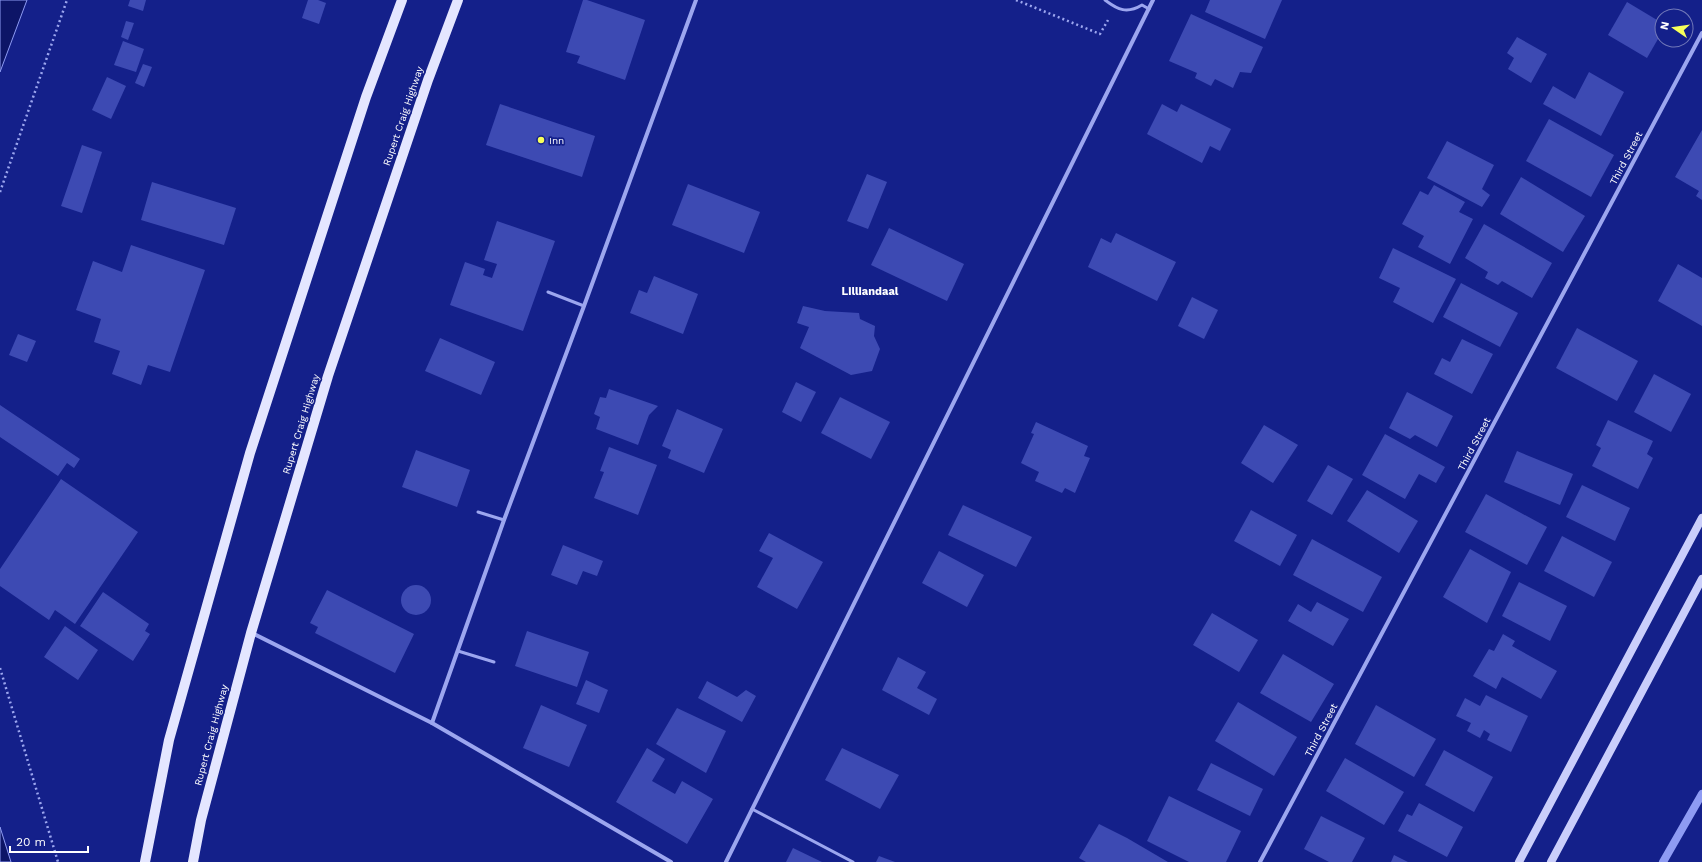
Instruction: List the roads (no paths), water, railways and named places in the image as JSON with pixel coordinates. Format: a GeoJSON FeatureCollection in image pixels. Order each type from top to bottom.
{"type":"FeatureCollection","features":[{"type":"Feature","properties":{"kind":"main road"},"geometry":{"type":"LineString","coordinates":[[145,862],[169,740],[250,452],[366,97],[401,0]]}},
{"type":"Feature","properties":{"kind":"main road","name":"Rupert Craig Highway"},"geometry":{"type":"LineString","coordinates":[[194,862],[201,820],[251,633],[328,376],[428,80],[458,0]]}},
{"type":"Feature","properties":{"kind":"main road"},"geometry":{"type":"LineString","coordinates":[[1519,862],[1702,518]]}},
{"type":"Feature","properties":{"kind":"main road"},"geometry":{"type":"LineString","coordinates":[[1551,862],[1702,579]]}},
{"type":"Feature","properties":{"kind":"street"},"geometry":{"type":"LineString","coordinates":[[432,723],[504,520],[696,0]]}},
{"type":"Feature","properties":{"kind":"street"},"geometry":{"type":"LineString","coordinates":[[726,862],[1154,0]]}},
{"type":"Feature","properties":{"kind":"street","name":"Third Street"},"geometry":{"type":"LineString","coordinates":[[1260,862],[1702,33]]}},
{"type":"Feature","properties":{"kind":"street"},"geometry":{"type":"LineString","coordinates":[[251,633],[432,723],[671,862]]}},
{"type":"Feature","properties":{"kind":"lane"},"geometry":{"type":"LineString","coordinates":[[1105,0],[1115,6],[1133,10],[1142,5],[1145,0]]}},
{"type":"Feature","properties":{"kind":"lane"},"geometry":{"type":"LineString","coordinates":[[1142,5],[1149,9]]}},
{"type":"Feature","properties":{"kind":"lane"},"geometry":{"type":"LineString","coordinates":[[548,292],[584,306]]}},
{"type":"Feature","properties":{"kind":"lane"},"geometry":{"type":"LineString","coordinates":[[478,512],[504,520]]}},
{"type":"Feature","properties":{"kind":"lane"},"geometry":{"type":"LineString","coordinates":[[458,651],[494,662]]}},
{"type":"Feature","properties":{"kind":"lane"},"geometry":{"type":"LineString","coordinates":[[752,809],[853,862]]}},
{"type":"Feature","properties":{"kind":"waterway"},"geometry":{"type":"LineString","coordinates":[[1663,862],[1702,794]]}},
{"type":"Feature","properties":{"kind":"place","name":"Inn"},"geometry":{"type":"Point","coordinates":[541,140]}},
{"type":"Feature","properties":{"kind":"district","name":"Lilliandaal"},"geometry":{"type":"Point","coordinates":[870,291]}}]}
